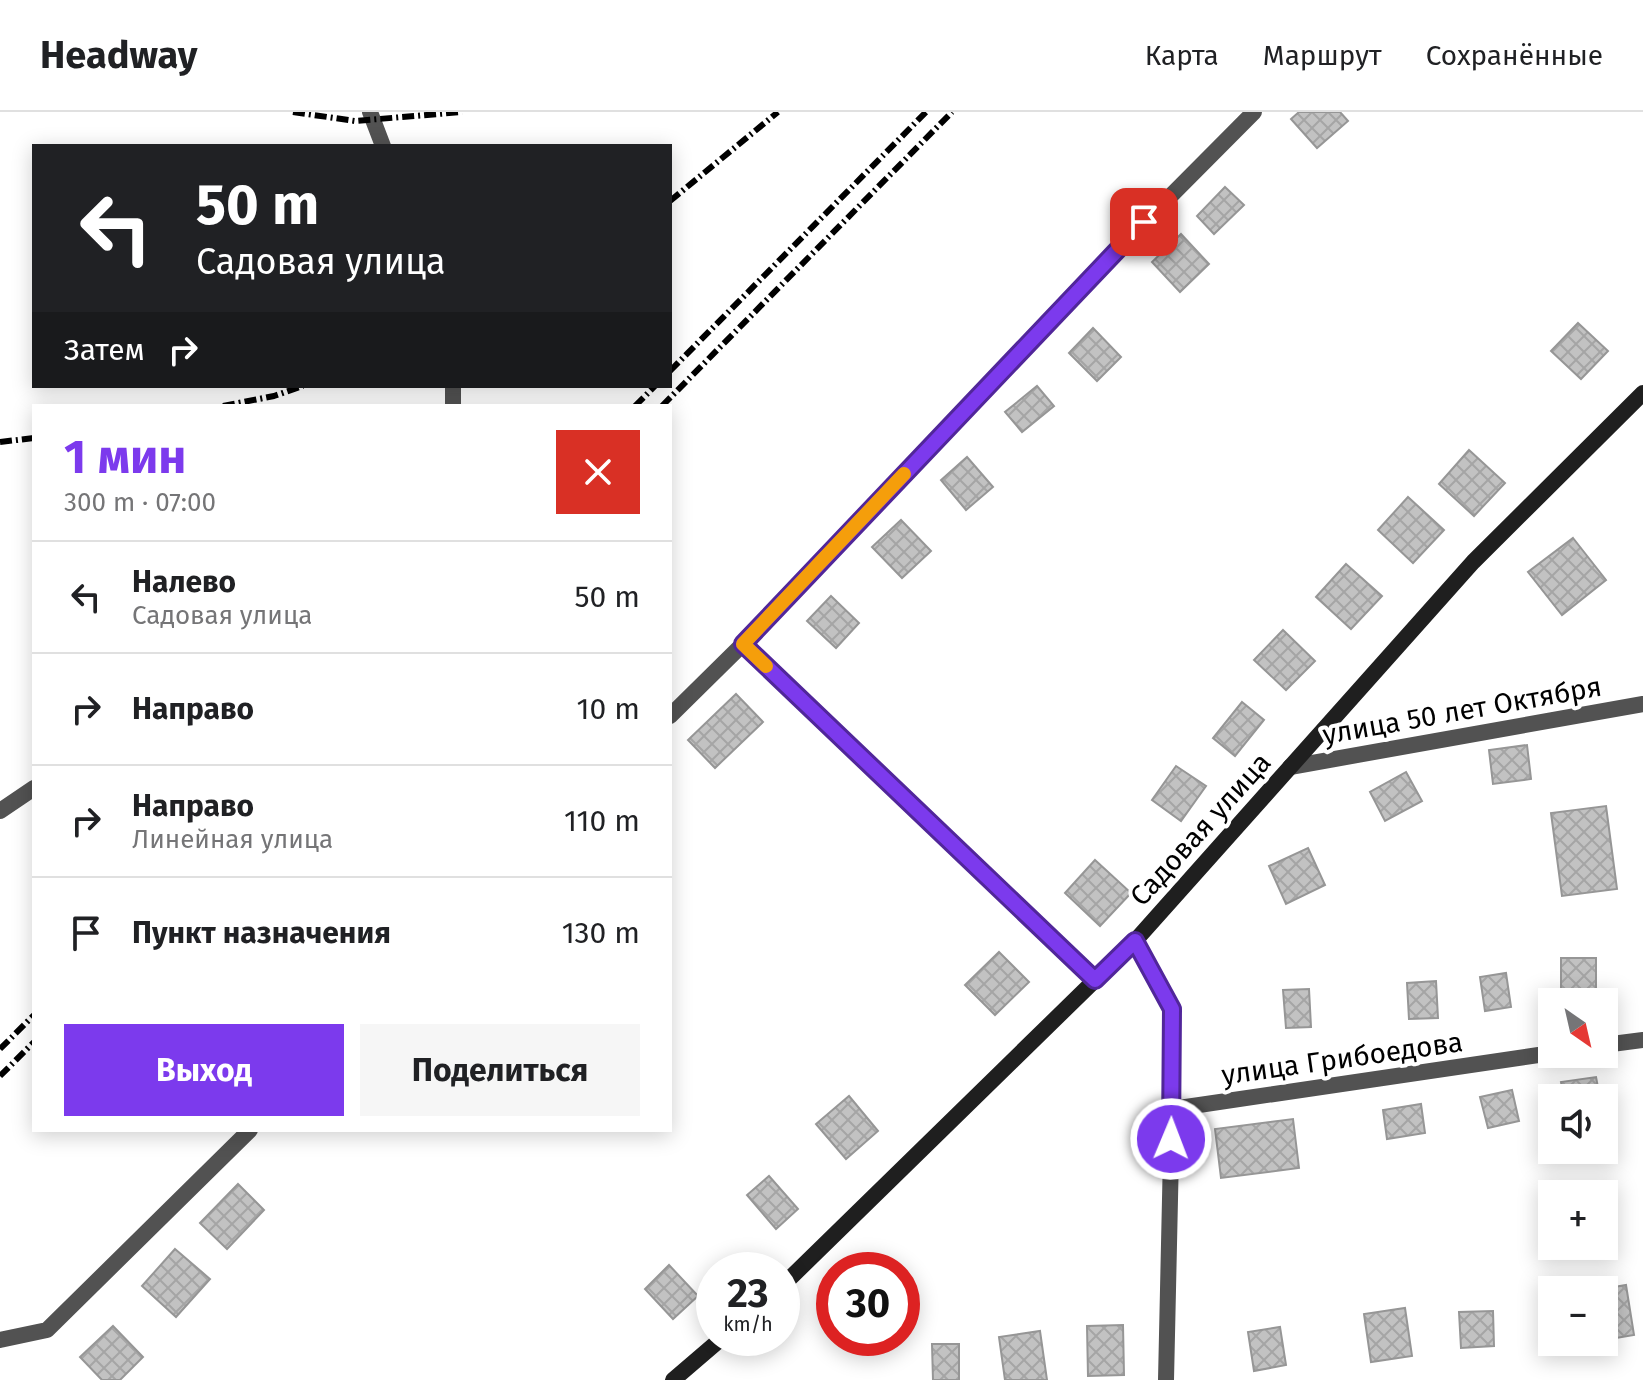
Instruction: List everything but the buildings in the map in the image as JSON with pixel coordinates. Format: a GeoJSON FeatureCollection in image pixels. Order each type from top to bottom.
{"type":"FeatureCollection","features":[{"type":"Feature","properties":{"kind":"street"},"geometry":{"type":"LineString","coordinates":[[370,112],[382,144]]}},
{"type":"Feature","properties":{"kind":"street"},"geometry":{"type":"LineString","coordinates":[[672,714],[743,644],[1100,267],[1254,112]]}},
{"type":"Feature","properties":{"kind":"street","name":"Садовая улица"},"geometry":{"type":"LineString","coordinates":[[800,1268],[1135,941],[1473,562],[1643,393]]}},
{"type":"Feature","properties":{"kind":"street"},"geometry":{"type":"LineString","coordinates":[[743,644],[1095,980]]}},
{"type":"Feature","properties":{"kind":"street","name":"улица 50 лет Октября"},"geometry":{"type":"LineString","coordinates":[[1290,767],[1643,704]]}},
{"type":"Feature","properties":{"kind":"street"},"geometry":{"type":"LineString","coordinates":[[0,811],[32,789]]}},
{"type":"Feature","properties":{"kind":"street"},"geometry":{"type":"LineString","coordinates":[[1135,941],[1172,1009],[1166,1380]]}},
{"type":"Feature","properties":{"kind":"street"},"geometry":{"type":"LineString","coordinates":[[1618,1043],[1643,1040]]}},
{"type":"Feature","properties":{"kind":"street","name":"улица Грибоедова"},"geometry":{"type":"LineString","coordinates":[[1172,1109],[1538,1055]]}},
{"type":"Feature","properties":{"kind":"street"},"geometry":{"type":"LineString","coordinates":[[0,1340],[47,1330],[248,1132]]}},
{"type":"Feature","properties":{"kind":"street"},"geometry":{"type":"LineString","coordinates":[[673,1380],[701,1356]]}},
{"type":"Feature","properties":{"kind":"railway"},"geometry":{"type":"LineString","coordinates":[[293,112],[355,121],[462,112]]}},
{"type":"Feature","properties":{"kind":"railway"},"geometry":{"type":"LineString","coordinates":[[672,199],[778,112]]}},
{"type":"Feature","properties":{"kind":"railway"},"geometry":{"type":"LineString","coordinates":[[672,369],[926,112]]}},
{"type":"Feature","properties":{"kind":"railway"},"geometry":{"type":"LineString","coordinates":[[664,404],[952,112]]}},
{"type":"Feature","properties":{"kind":"railway"},"geometry":{"type":"LineString","coordinates":[[233,404],[297,388]]}},
{"type":"Feature","properties":{"kind":"railway"},"geometry":{"type":"LineString","coordinates":[[637,404],[653,388]]}},
{"type":"Feature","properties":{"kind":"railway"},"geometry":{"type":"LineString","coordinates":[[0,442],[32,438]]}},
{"type":"Feature","properties":{"kind":"railway"},"geometry":{"type":"LineString","coordinates":[[0,1049],[32,1017]]}},
{"type":"Feature","properties":{"kind":"railway"},"geometry":{"type":"LineString","coordinates":[[0,1076],[32,1044]]}},
{"type":"Feature","properties":{"kind":"slow traffic"},"geometry":{"type":"LineString","coordinates":[[766,666],[743,644],[904,474]]}},
{"type":"Feature","properties":{"kind":"route"},"geometry":{"type":"LineString","coordinates":[[1144,222],[743,644],[1095,980],[1135,941],[1172,1009],[1171,1139]]}}]}
